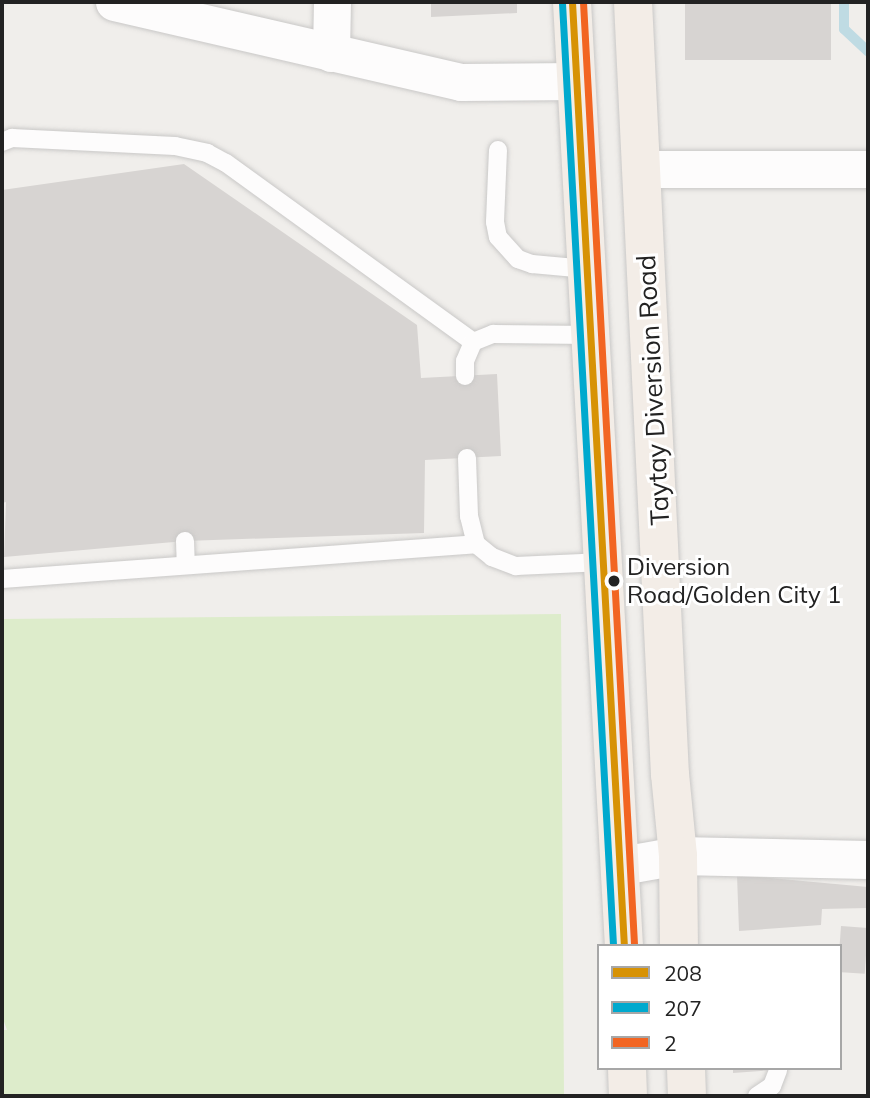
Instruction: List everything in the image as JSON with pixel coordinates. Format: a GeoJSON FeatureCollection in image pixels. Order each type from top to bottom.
{"type":"FeatureCollection","features":[{"type":"Feature","properties":{"kind":"main road"},"geometry":{"type":"LineString","coordinates":[[572,2],[622,866],[624,944]]}},
{"type":"Feature","properties":{"kind":"main road","name":"Taytay Diversion Road"},"geometry":{"type":"LineString","coordinates":[[633,2],[670,774],[678,856],[679,944]]}},
{"type":"Feature","properties":{"kind":"main road"},"geometry":{"type":"LineString","coordinates":[[627,1070],[628,1096]]}},
{"type":"Feature","properties":{"kind":"main road"},"geometry":{"type":"LineString","coordinates":[[686,1070],[687,1096]]}},
{"type":"Feature","properties":{"kind":"street"},"geometry":{"type":"LineString","coordinates":[[114,2],[155,6],[331,53],[461,82],[576,81]]}},
{"type":"Feature","properties":{"kind":"street"},"geometry":{"type":"LineString","coordinates":[[331,53],[332,2]]}},
{"type":"Feature","properties":{"kind":"street"},"geometry":{"type":"LineString","coordinates":[[643,169],[868,169]]}},
{"type":"Feature","properties":{"kind":"street"},"geometry":{"type":"LineString","coordinates":[[622,866],[678,856],[868,860]]}},
{"type":"Feature","properties":{"kind":"lane"},"geometry":{"type":"LineString","coordinates":[[2,142],[12,138],[175,146],[207,153],[226,163],[473,342]]}},
{"type":"Feature","properties":{"kind":"lane"},"geometry":{"type":"LineString","coordinates":[[498,149],[495,222],[498,237],[518,259],[532,264],[587,269]]}},
{"type":"Feature","properties":{"kind":"lane"},"geometry":{"type":"LineString","coordinates":[[465,376],[465,361],[473,342],[493,334],[591,335]]}},
{"type":"Feature","properties":{"kind":"lane"},"geometry":{"type":"LineString","coordinates":[[467,458],[469,516],[476,544],[492,557],[516,566],[604,562]]}},
{"type":"Feature","properties":{"kind":"lane"},"geometry":{"type":"LineString","coordinates":[[185,541],[186,565]]}},
{"type":"Feature","properties":{"kind":"lane"},"geometry":{"type":"LineString","coordinates":[[2,579],[476,544]]}},
{"type":"Feature","properties":{"kind":"lane"},"geometry":{"type":"LineString","coordinates":[[757,1096],[772,1086],[778,1070]]}},
{"type":"Feature","properties":{"kind":"green space"},"geometry":{"type":"Polygon","coordinates":[[[561,614],[564,1096],[2,1096],[2,1030],[7,1030],[2,1016],[2,619],[561,614]]]}},
{"type":"Feature","properties":{"kind":"building"},"geometry":{"type":"Polygon","coordinates":[[[431,2],[517,2],[517,13],[431,17],[431,2]]]}},
{"type":"Feature","properties":{"kind":"building"},"geometry":{"type":"Polygon","coordinates":[[[685,2],[831,2],[831,60],[685,60],[685,2]]]}},
{"type":"Feature","properties":{"kind":"building"},"geometry":{"type":"Polygon","coordinates":[[[184,164],[417,325],[421,378],[497,374],[501,456],[425,460],[424,533],[185,541],[4,557],[6,502],[2,503],[2,190],[184,164]]]}},
{"type":"Feature","properties":{"kind":"building"},"geometry":{"type":"Polygon","coordinates":[[[737,875],[868,887],[868,908],[822,909],[821,925],[739,931],[737,875]]]}},
{"type":"Feature","properties":{"kind":"building"},"geometry":{"type":"Polygon","coordinates":[[[841,926],[868,928],[865,974],[842,972],[841,926]]]}},
{"type":"Feature","properties":{"kind":"building"},"geometry":{"type":"Polygon","coordinates":[[[733,1070],[773,1070],[733,1073],[733,1070]]]}},
{"type":"Feature","properties":{"kind":"waterway"},"geometry":{"type":"LineString","coordinates":[[844,2],[844,29],[868,51]]}},
{"type":"Feature","properties":{"kind":"transit line","name":"208"},"geometry":{"type":"LineString","coordinates":[[572,2],[624,944]]}},
{"type":"Feature","properties":{"kind":"transit line","name":"2"},"geometry":{"type":"LineString","coordinates":[[583,2],[634,944]]}},
{"type":"Feature","properties":{"kind":"transit line","name":"207"},"geometry":{"type":"LineString","coordinates":[[562,3],[613,944]]}},
{"type":"Feature","properties":{"kind":"place","name":"Diversion Road/Golden City 1"},"geometry":{"type":"Point","coordinates":[614,581]}}]}
